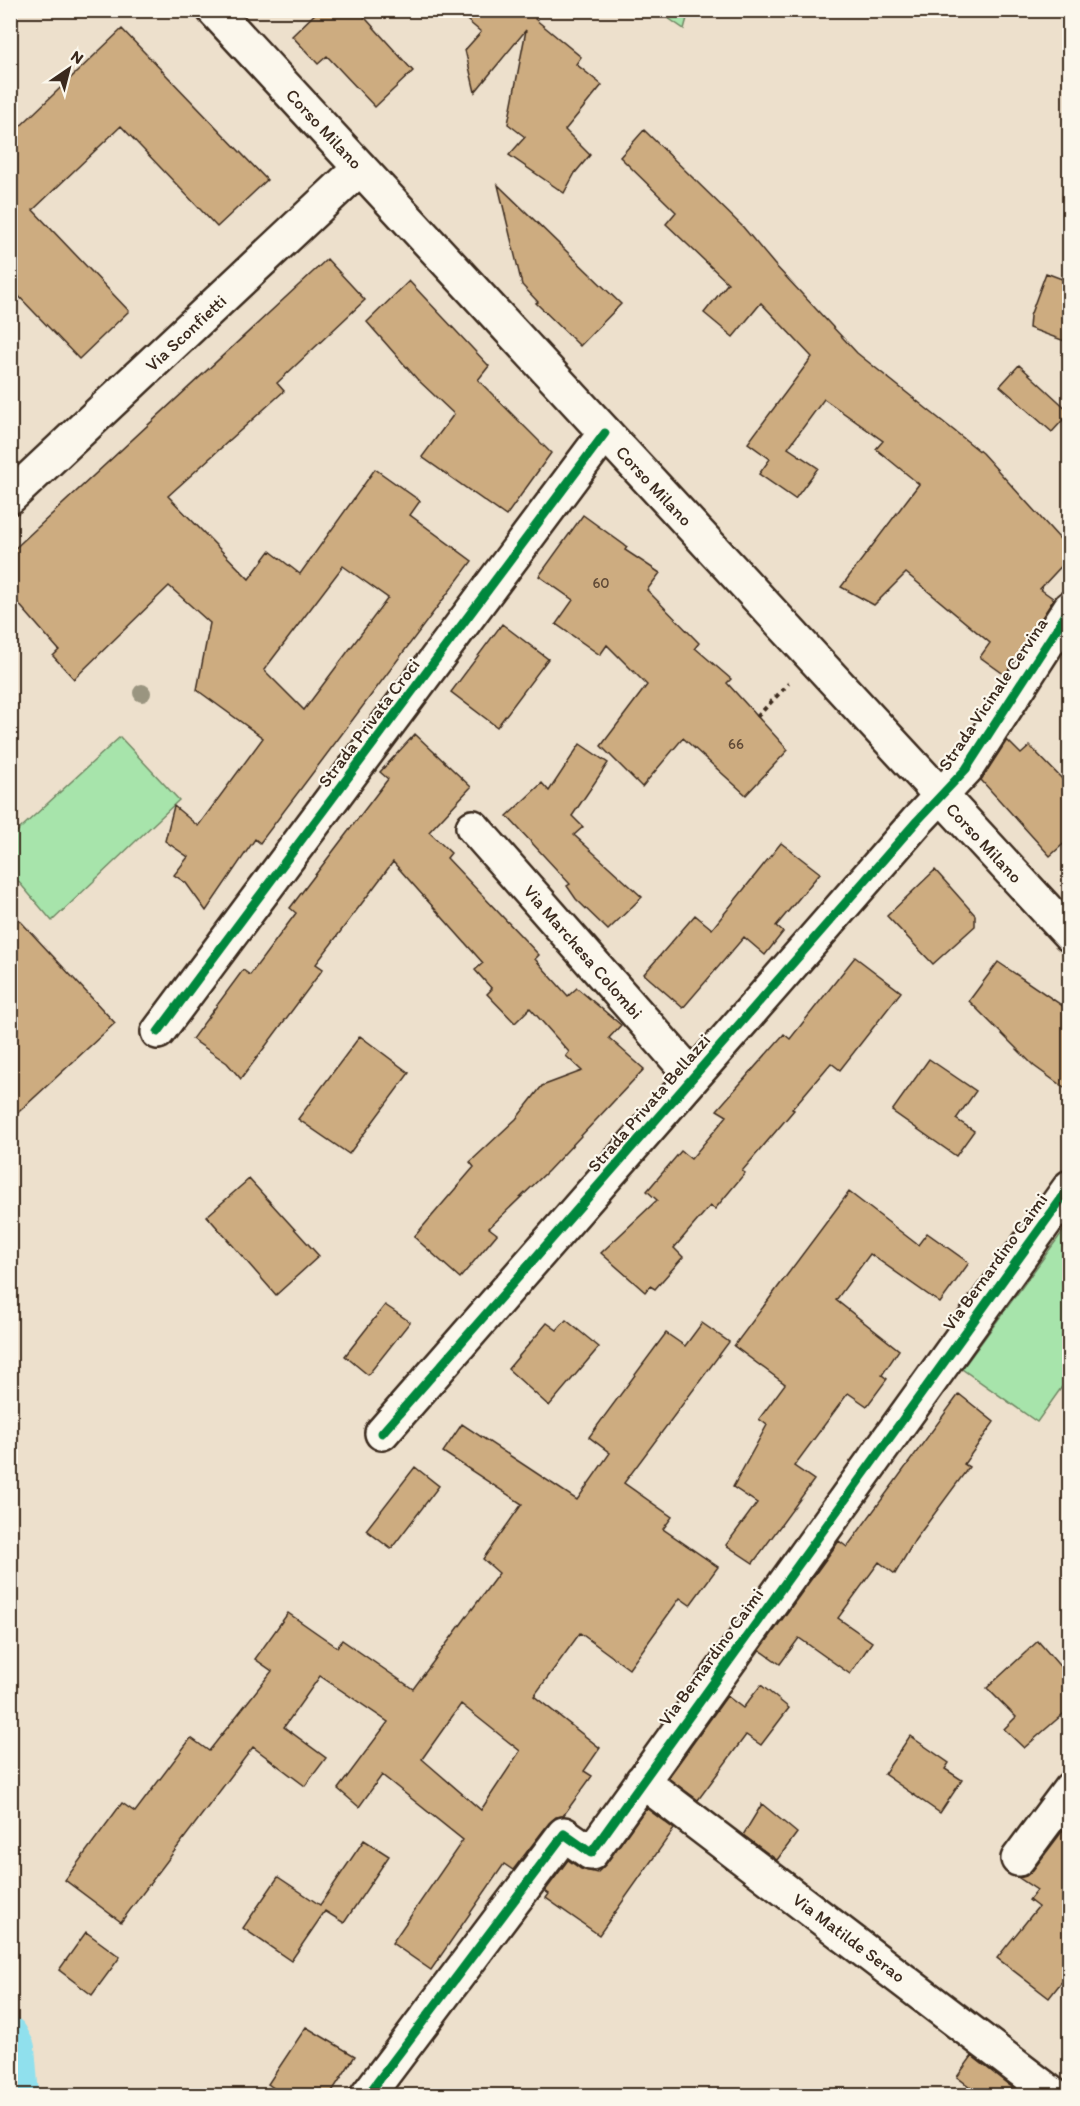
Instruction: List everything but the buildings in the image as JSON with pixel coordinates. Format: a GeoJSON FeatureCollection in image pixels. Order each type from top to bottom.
{"type":"FeatureCollection","features":[{"type":"Feature","properties":{"kind":"street","name":"Corso Milano"},"geometry":{"type":"LineString","coordinates":[[214,10],[1070,935]]}},
{"type":"Feature","properties":{"kind":"street","name":"Via Sconfietti"},"geometry":{"type":"LineString","coordinates":[[10,498],[360,168]]}},
{"type":"Feature","properties":{"kind":"street","name":"Strada Privata Croci"},"geometry":{"type":"LineString","coordinates":[[158,1032],[605,433]]}},
{"type":"Feature","properties":{"kind":"street","name":"Strada Vicinale Cervina"},"geometry":{"type":"LineString","coordinates":[[941,796],[966,770],[1070,608]]}},
{"type":"Feature","properties":{"kind":"street","name":"Strada Privata Bellazzi"},"geometry":{"type":"LineString","coordinates":[[382,1433],[941,796]]}},
{"type":"Feature","properties":{"kind":"street","name":"Via Marchesa Colombi"},"geometry":{"type":"LineString","coordinates":[[473,827],[693,1077]]}},
{"type":"Feature","properties":{"kind":"street","name":"Via Bernardino Caimi"},"geometry":{"type":"LineString","coordinates":[[367,2096],[564,1834],[591,1853],[1070,1186]]}},
{"type":"Feature","properties":{"kind":"street","name":"Via Matilde Serao"},"geometry":{"type":"LineString","coordinates":[[642,1781],[1055,2096]]}},
{"type":"Feature","properties":{"kind":"street"},"geometry":{"type":"LineString","coordinates":[[1018,1859],[1070,1789]]}},
{"type":"Feature","properties":{"kind":"path"},"geometry":{"type":"LineString","coordinates":[[758,717],[789,683]]}},
{"type":"Feature","properties":{"kind":"green space"},"geometry":{"type":"Polygon","coordinates":[[[658,11],[689,11],[684,29],[658,11]]]}},
{"type":"Feature","properties":{"kind":"green space"},"geometry":{"type":"Polygon","coordinates":[[[120,737],[179,800],[52,921],[11,873],[11,837],[120,737]]]}},
{"type":"Feature","properties":{"kind":"green space"},"geometry":{"type":"Polygon","coordinates":[[[1069,1223],[1069,1377],[1037,1422],[962,1369],[1069,1223]]]}},
{"type":"Feature","properties":{"kind":"waterway"},"geometry":{"type":"LineString","coordinates":[[10,2035],[17,2048],[21,2096]]}},
{"type":"Feature","properties":{"kind":"cycle path"},"geometry":{"type":"LineString","coordinates":[[158,1032],[605,433]]}},
{"type":"Feature","properties":{"kind":"cycle path"},"geometry":{"type":"LineString","coordinates":[[382,1433],[917,821],[966,769],[1070,608]]}},
{"type":"Feature","properties":{"kind":"cycle path"},"geometry":{"type":"LineString","coordinates":[[367,2096],[564,1834],[591,1853],[1070,1187]]}}]}
